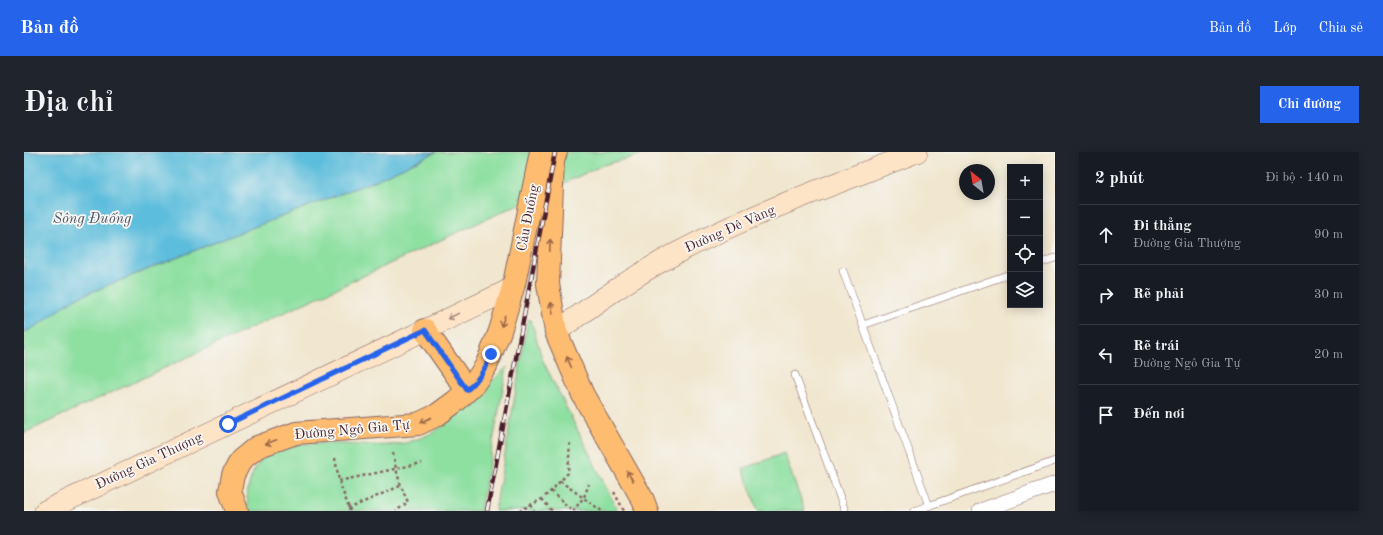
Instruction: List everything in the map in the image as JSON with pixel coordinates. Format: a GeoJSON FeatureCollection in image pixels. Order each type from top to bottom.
{"type":"FeatureCollection","features":[{"type":"Feature","properties":{"kind":"main road","name":"Cầu Đuống"},"geometry":{"type":"LineString","coordinates":[[514,286],[541,152]]}},
{"type":"Feature","properties":{"kind":"main road","name":"Cầu Đuống"},"geometry":{"type":"LineString","coordinates":[[556,152],[554,160],[548,284],[556,332]]}},
{"type":"Feature","properties":{"kind":"main road","name":"Đường Đê Vàng"},"geometry":{"type":"LineString","coordinates":[[556,332],[612,291],[675,254],[755,216],[917,152]]}},
{"type":"Feature","properties":{"kind":"main road","name":"Đường Gia Thượng"},"geometry":{"type":"LineString","coordinates":[[45,511],[514,286]]}},
{"type":"Feature","properties":{"kind":"main road","name":"Đường Ngô Gia Tự"},"geometry":{"type":"LineString","coordinates":[[236,511],[230,491],[233,476],[241,460],[257,447],[296,433],[418,424],[437,415],[456,400],[473,385],[486,366],[500,331],[514,286]]}},
{"type":"Feature","properties":{"kind":"main road"},"geometry":{"type":"LineString","coordinates":[[425,330],[467,390]]}},
{"type":"Feature","properties":{"kind":"main road"},"geometry":{"type":"LineString","coordinates":[[556,332],[583,395],[643,500],[647,511]]}},
{"type":"Feature","properties":{"kind":"street"},"geometry":{"type":"LineString","coordinates":[[980,511],[1055,484]]}},
{"type":"Feature","properties":{"kind":"lane"},"geometry":{"type":"LineString","coordinates":[[1043,262],[1055,258]]}},
{"type":"Feature","properties":{"kind":"lane"},"geometry":{"type":"LineString","coordinates":[[843,271],[928,506]]}},
{"type":"Feature","properties":{"kind":"lane"},"geometry":{"type":"LineString","coordinates":[[863,325],[1007,275]]}},
{"type":"Feature","properties":{"kind":"lane"},"geometry":{"type":"LineString","coordinates":[[795,375],[845,511]]}},
{"type":"Feature","properties":{"kind":"lane"},"geometry":{"type":"LineString","coordinates":[[914,511],[1055,461]]}},
{"type":"Feature","properties":{"kind":"path"},"geometry":{"type":"LineString","coordinates":[[520,511],[542,499],[568,473],[570,441]]}},
{"type":"Feature","properties":{"kind":"path"},"geometry":{"type":"LineString","coordinates":[[393,453],[400,486],[408,502],[396,511]]}},
{"type":"Feature","properties":{"kind":"path"},"geometry":{"type":"LineString","coordinates":[[335,458],[339,480],[349,510],[400,486]]}},
{"type":"Feature","properties":{"kind":"path"},"geometry":{"type":"LineString","coordinates":[[339,480],[422,463]]}},
{"type":"Feature","properties":{"kind":"path"},"geometry":{"type":"LineString","coordinates":[[560,481],[602,511]]}},
{"type":"Feature","properties":{"kind":"path"},"geometry":{"type":"LineString","coordinates":[[551,491],[573,511],[584,497],[589,484]]}},
{"type":"Feature","properties":{"kind":"path"},"geometry":{"type":"LineString","coordinates":[[542,499],[552,511]]}},
{"type":"Feature","properties":{"kind":"path"},"geometry":{"type":"LineString","coordinates":[[531,505],[534,511]]}},
{"type":"Feature","properties":{"kind":"green space"},"geometry":{"type":"Polygon","coordinates":[[[436,152],[651,152],[603,165],[24,433],[24,333],[43,322],[74,299],[241,232],[374,181],[436,152]]]}},
{"type":"Feature","properties":{"kind":"green space"},"geometry":{"type":"Polygon","coordinates":[[[528,320],[531,320],[542,359],[618,511],[495,511],[528,320]]]}},
{"type":"Feature","properties":{"kind":"green space"},"geometry":{"type":"Polygon","coordinates":[[[507,367],[480,511],[249,511],[247,494],[251,478],[262,460],[278,450],[299,445],[322,443],[393,445],[412,441],[432,433],[440,427],[507,367]]]}},
{"type":"Feature","properties":{"kind":"green space"},"geometry":{"type":"Polygon","coordinates":[[[784,453],[805,511],[758,511],[743,469],[784,453]]]}},
{"type":"Feature","properties":{"kind":"water","name":"Sông Đuống"},"geometry":{"type":"Polygon","coordinates":[[[24,152],[436,152],[374,181],[241,232],[74,299],[43,322],[24,333],[24,152]]]}},
{"type":"Feature","properties":{"kind":"railway"},"geometry":{"type":"LineString","coordinates":[[487,511],[555,152]]}},
{"type":"Feature","properties":{"kind":"route"},"geometry":{"type":"LineString","coordinates":[[228,424],[425,330],[467,390],[473,385],[486,366],[491,354]]}}]}
